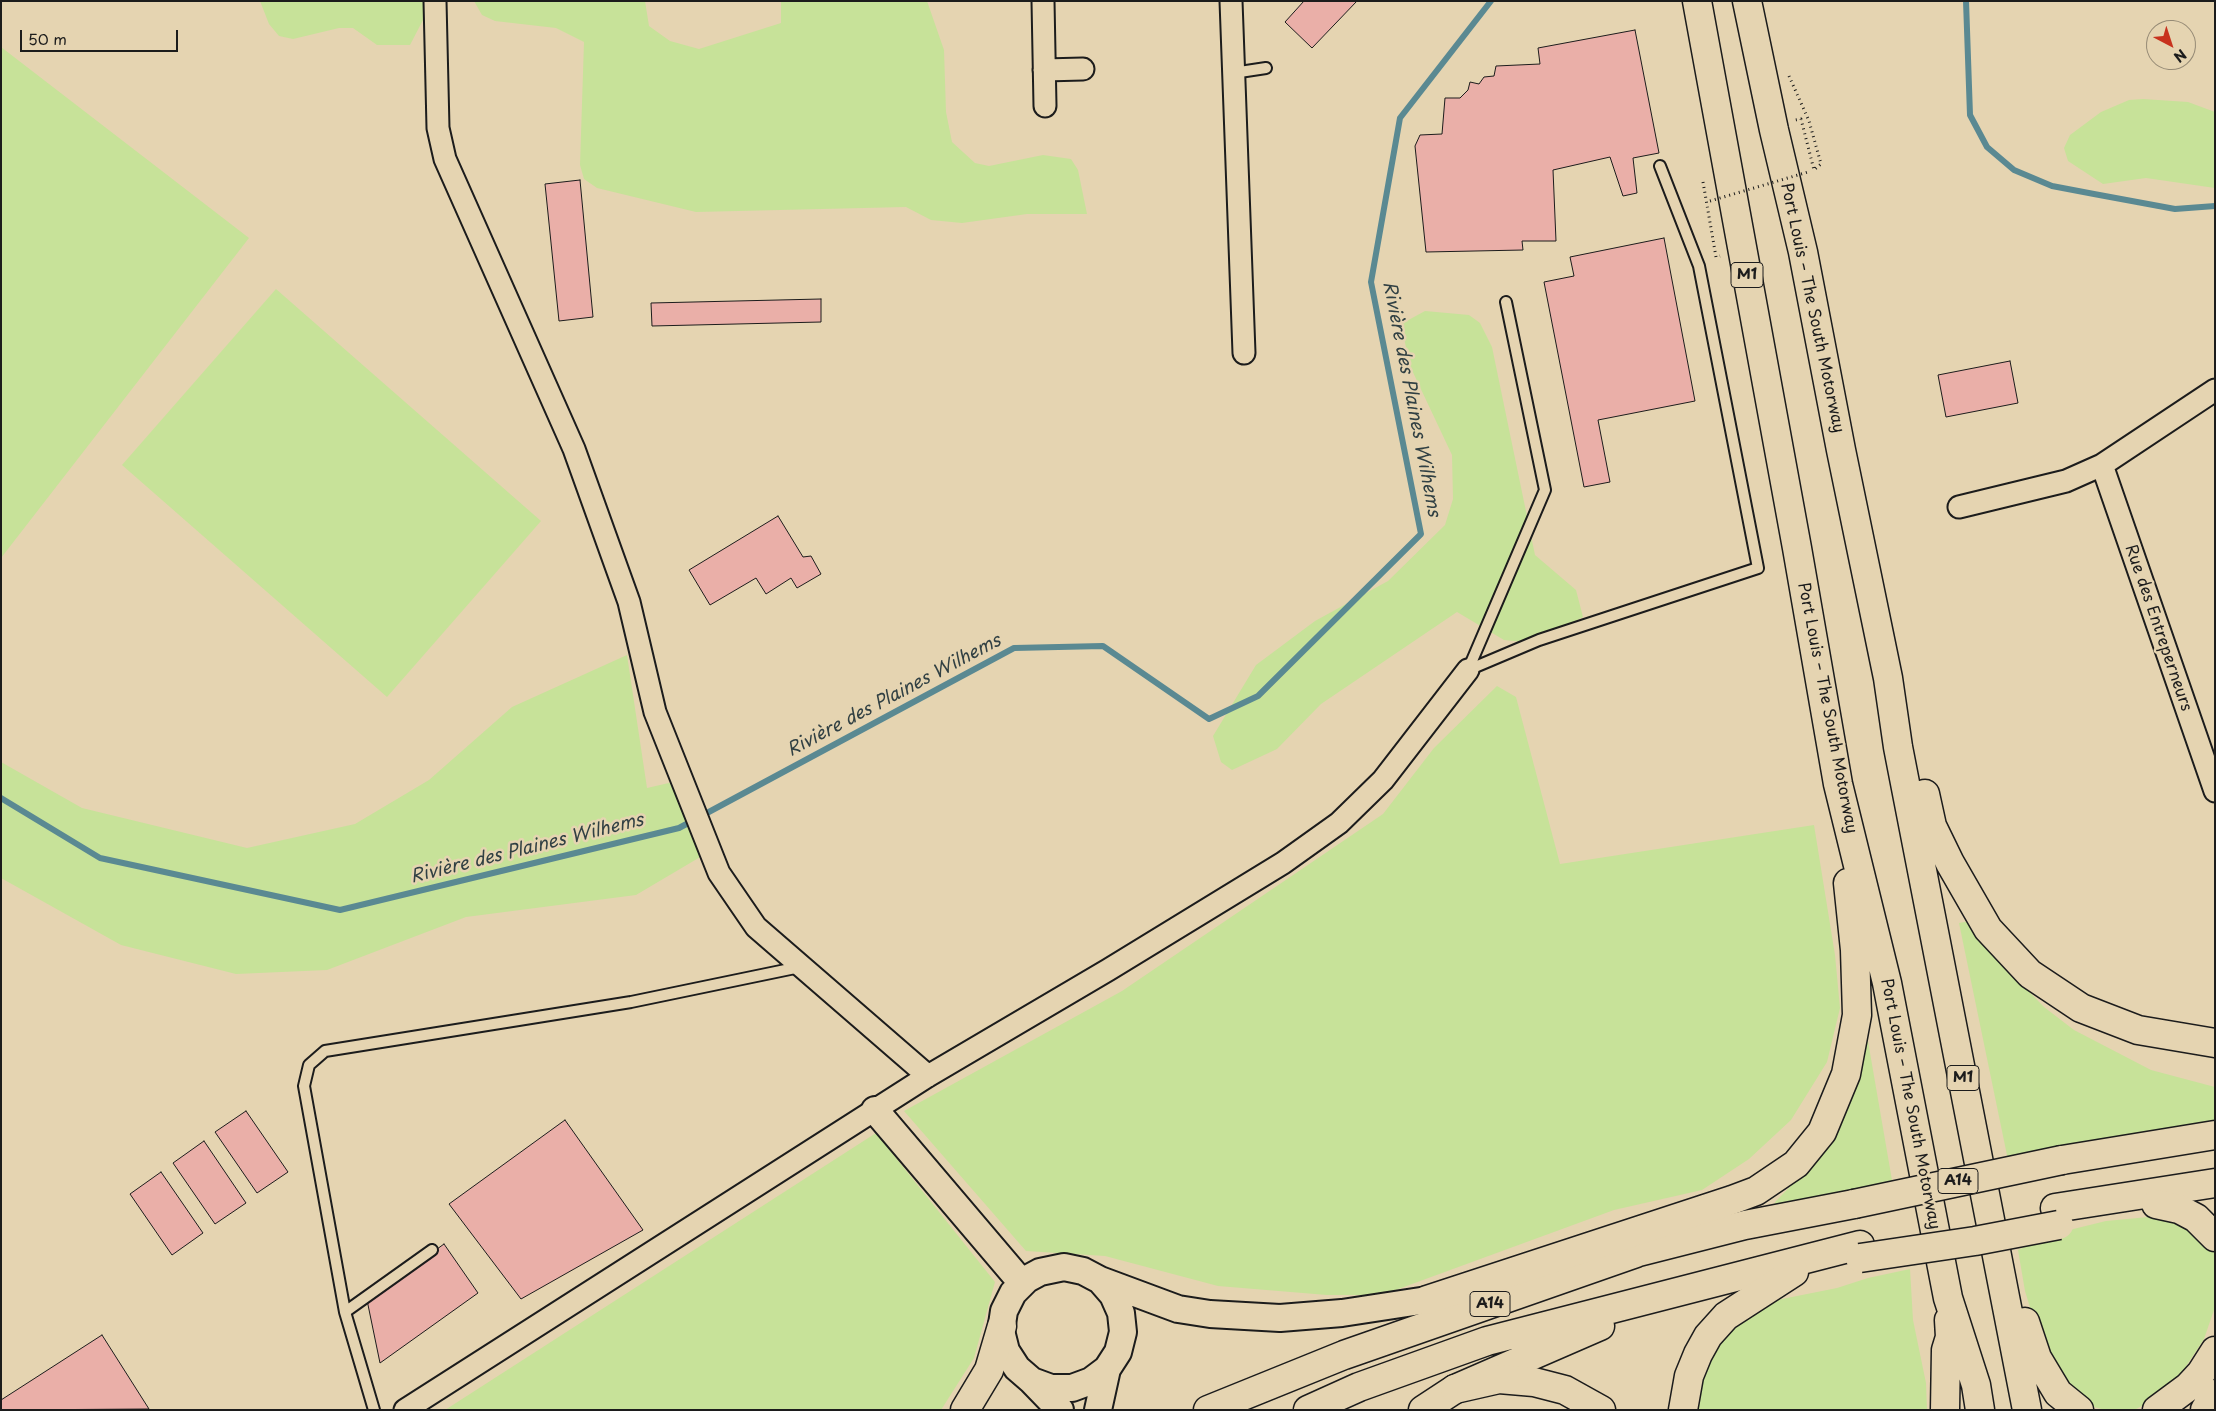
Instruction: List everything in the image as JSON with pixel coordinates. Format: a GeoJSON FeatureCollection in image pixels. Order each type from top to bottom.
{"type":"FeatureCollection","features":[{"type":"Feature","properties":{"kind":"main road","name":"Port Louis – The South Motorway"},"geometry":{"type":"LineString","coordinates":[[1697,1],[1838,784],[1887,983],[1948,1298],[1976,1385],[1980,1410]]}},
{"type":"Feature","properties":{"kind":"main road","name":"Port Louis – The South Motorway"},"geometry":{"type":"LineString","coordinates":[[1747,1],[1803,252],[1888,678],[1898,747],[2027,1410]]}},
{"type":"Feature","properties":{"kind":"main road"},"geometry":{"type":"LineString","coordinates":[[1888,678],[1908,726],[1932,826],[1950,863],[1988,929],[2030,974],[2081,1008],[2138,1030],[2215,1043]]}},
{"type":"Feature","properties":{"kind":"main road"},"geometry":{"type":"LineString","coordinates":[[1427,1300],[1756,1191],[1796,1164],[1822,1132],[1846,1074],[1857,1015],[1855,950],[1838,784]]}},
{"type":"Feature","properties":{"kind":"main road"},"geometry":{"type":"LineString","coordinates":[[1935,937],[1954,988],[1983,1148],[2027,1329],[2037,1358],[2058,1393],[2079,1410]]}},
{"type":"Feature","properties":{"kind":"main road","name":"A14"},"geometry":{"type":"LineString","coordinates":[[1208,1410],[1344,1355],[1636,1253],[1745,1225],[2062,1160],[2215,1135]]}},
{"type":"Feature","properties":{"kind":"main road"},"geometry":{"type":"LineString","coordinates":[[1423,1410],[1455,1389],[1594,1327],[1794,1272],[1860,1251],[1976,1242],[2057,1217],[2215,1183]]}},
{"type":"Feature","properties":{"kind":"main road"},"geometry":{"type":"LineString","coordinates":[[2057,1217],[2156,1204],[2215,1190]]}},
{"type":"Feature","properties":{"kind":"main road"},"geometry":{"type":"LineString","coordinates":[[2156,1204],[2179,1209],[2196,1218],[2215,1237]]}},
{"type":"Feature","properties":{"kind":"main road","name":"A14"},"geometry":{"type":"LineString","coordinates":[[1308,1410],[1359,1387],[1487,1341],[1609,1308],[1860,1251]]}},
{"type":"Feature","properties":{"kind":"main road"},"geometry":{"type":"LineString","coordinates":[[1427,1300],[1636,1253]]}},
{"type":"Feature","properties":{"kind":"main road"},"geometry":{"type":"LineString","coordinates":[[1683,1410],[1689,1376],[1708,1336],[1726,1316],[1794,1272]]}},
{"type":"Feature","properties":{"kind":"main road"},"geometry":{"type":"LineString","coordinates":[[1609,1308],[1736,1287]]}},
{"type":"Feature","properties":{"kind":"main road"},"geometry":{"type":"LineString","coordinates":[[1945,1410],[1946,1350],[1950,1337],[1948,1298]]}},
{"type":"Feature","properties":{"kind":"main road"},"geometry":{"type":"LineString","coordinates":[[964,1410],[989,1370],[1002,1326]]}},
{"type":"Feature","properties":{"kind":"main road"},"geometry":{"type":"LineString","coordinates":[[2157,1410],[2188,1387],[2201,1373],[2215,1351]]}},
{"type":"Feature","properties":{"kind":"main road"},"geometry":{"type":"LineString","coordinates":[[1455,1389],[1499,1379],[1534,1382],[1565,1390],[1601,1410]]}},
{"type":"Feature","properties":{"kind":"main road"},"geometry":{"type":"LineString","coordinates":[[2205,1410],[2215,1394]]}},
{"type":"Feature","properties":{"kind":"street"},"geometry":{"type":"LineString","coordinates":[[435,1],[438,128],[445,159],[574,449],[629,602],[655,712],[718,873],[756,927],[928,1076]]}},
{"type":"Feature","properties":{"kind":"street"},"geometry":{"type":"LineString","coordinates":[[1043,1],[1045,106]]}},
{"type":"Feature","properties":{"kind":"street"},"geometry":{"type":"LineString","coordinates":[[1231,1],[1244,353]]}},
{"type":"Feature","properties":{"kind":"street"},"geometry":{"type":"LineString","coordinates":[[1044,70],[1083,69]]}},
{"type":"Feature","properties":{"kind":"street"},"geometry":{"type":"LineString","coordinates":[[1959,507],[2066,481],[2102,465],[2215,390]]}},
{"type":"Feature","properties":{"kind":"street","name":"Rue des Entreperneurs"},"geometry":{"type":"LineString","coordinates":[[2102,465],[2215,791]]}},
{"type":"Feature","properties":{"kind":"street"},"geometry":{"type":"LineString","coordinates":[[405,1410],[928,1076],[1108,970],[1283,863],[1339,823],[1383,780],[1468,670]]}},
{"type":"Feature","properties":{"kind":"street"},"geometry":{"type":"LineString","coordinates":[[875,1110],[1022,1284]]}},
{"type":"Feature","properties":{"kind":"street"},"geometry":{"type":"LineString","coordinates":[[1060,1410],[1032,1381],[1016,1368],[1006,1351],[1002,1326],[1004,1311],[1013,1292],[1027,1278],[1044,1270],[1064,1267],[1083,1271],[1100,1280],[1178,1309],[1210,1314],[1280,1318],[1342,1313],[1427,1300]]}},
{"type":"Feature","properties":{"kind":"street"},"geometry":{"type":"LineString","coordinates":[[1032,1381],[1051,1388],[1072,1388],[1091,1381],[1107,1368],[1118,1352],[1123,1332],[1121,1313],[1113,1295],[1100,1280]]}},
{"type":"Feature","properties":{"kind":"street"},"geometry":{"type":"LineString","coordinates":[[1098,1410],[1107,1368]]}},
{"type":"Feature","properties":{"kind":"lane"},"geometry":{"type":"LineString","coordinates":[[1234,73],[1266,68]]}},
{"type":"Feature","properties":{"kind":"lane"},"geometry":{"type":"LineString","coordinates":[[1468,670],[1539,640],[1758,568],[1699,266],[1660,166]]}},
{"type":"Feature","properties":{"kind":"lane"},"geometry":{"type":"LineString","coordinates":[[1468,670],[1545,490],[1506,302]]}},
{"type":"Feature","properties":{"kind":"lane"},"geometry":{"type":"LineString","coordinates":[[374,1410],[345,1312],[304,1086],[309,1065],[325,1051],[631,1002],[802,966]]}},
{"type":"Feature","properties":{"kind":"lane"},"geometry":{"type":"LineString","coordinates":[[345,1312],[432,1250]]}},
{"type":"Feature","properties":{"kind":"path"},"geometry":{"type":"LineString","coordinates":[[1762,70],[1786,66],[1795,92],[1809,121],[1821,164],[1814,170]]}},
{"type":"Feature","properties":{"kind":"path"},"geometry":{"type":"LineString","coordinates":[[1710,201],[1808,172]]}},
{"type":"Feature","properties":{"kind":"green space"},"geometry":{"type":"Polygon","coordinates":[[[260,1],[425,1],[423,20],[410,45],[377,45],[353,28],[339,28],[293,39],[279,36],[269,24],[260,1]]]}},
{"type":"Feature","properties":{"kind":"green space"},"geometry":{"type":"Polygon","coordinates":[[[474,1],[645,1],[649,26],[670,41],[699,49],[781,23],[781,1],[927,1],[944,50],[946,112],[952,142],[975,163],[989,166],[1043,155],[1071,159],[1078,170],[1087,214],[1027,214],[962,223],[931,220],[906,207],[696,212],[597,188],[584,179],[580,165],[584,42],[556,28],[495,21],[482,15],[474,1]]]}},
{"type":"Feature","properties":{"kind":"green space"},"geometry":{"type":"Polygon","coordinates":[[[1,47],[249,238],[1,558],[1,47]]]}},
{"type":"Feature","properties":{"kind":"green space"},"geometry":{"type":"Polygon","coordinates":[[[2129,100],[2188,102],[2215,112],[2215,188],[2146,178],[2103,184],[2068,161],[2064,148],[2070,135],[2101,112],[2129,100]]]}},
{"type":"Feature","properties":{"kind":"green space"},"geometry":{"type":"Polygon","coordinates":[[[276,289],[541,521],[387,697],[122,465],[276,289]]]}},
{"type":"Feature","properties":{"kind":"green space"},"geometry":{"type":"Polygon","coordinates":[[[1425,311],[1469,315],[1480,323],[1492,347],[1535,555],[1576,590],[1583,617],[1533,643],[1504,640],[1457,612],[1321,704],[1277,749],[1232,770],[1221,762],[1213,736],[1256,665],[1315,621],[1388,581],[1445,525],[1453,499],[1452,455],[1410,366],[1401,324],[1425,311]]]}},
{"type":"Feature","properties":{"kind":"green space"},"geometry":{"type":"Polygon","coordinates":[[[627,655],[647,788],[673,782],[707,853],[636,895],[466,917],[327,970],[236,974],[121,945],[1,878],[1,762],[82,808],[247,848],[355,824],[429,780],[512,707],[627,655]]]}},
{"type":"Feature","properties":{"kind":"green space"},"geometry":{"type":"Polygon","coordinates":[[[1497,686],[1516,697],[1560,864],[1814,825],[1835,955],[1840,1008],[1827,1062],[1791,1120],[1749,1159],[1702,1190],[1614,1210],[1382,1295],[1327,1295],[1218,1286],[1105,1256],[1026,1251],[904,1111],[1122,991],[1383,814],[1434,748],[1497,686]]]}},
{"type":"Feature","properties":{"kind":"green space"},"geometry":{"type":"Polygon","coordinates":[[[1970,921],[2015,977],[2044,1007],[2074,1030],[2151,1070],[2215,1087],[2215,1126],[2008,1160],[1959,923],[1970,921]]]}},
{"type":"Feature","properties":{"kind":"green space"},"geometry":{"type":"Polygon","coordinates":[[[1864,1018],[1893,1186],[1762,1224],[1776,1201],[1820,1156],[1840,1128],[1855,1076],[1864,1018]]]}},
{"type":"Feature","properties":{"kind":"green space"},"geometry":{"type":"Polygon","coordinates":[[[876,1133],[995,1282],[974,1358],[941,1410],[445,1410],[876,1133]]]}},
{"type":"Feature","properties":{"kind":"green space"},"geometry":{"type":"Polygon","coordinates":[[[2159,1216],[2196,1230],[2215,1247],[2215,1307],[2204,1339],[2177,1380],[2148,1403],[2134,1410],[2106,1410],[2077,1403],[2037,1330],[2025,1291],[2018,1250],[2049,1235],[2106,1221],[2159,1216]]]}},
{"type":"Feature","properties":{"kind":"green space"},"geometry":{"type":"Polygon","coordinates":[[[1910,1269],[1913,1320],[1926,1383],[1927,1410],[1690,1410],[1714,1340],[1772,1301],[1837,1288],[1868,1278],[1910,1269]]]}},
{"type":"Feature","properties":{"kind":"building"},"geometry":{"type":"Polygon","coordinates":[[[1304,1],[1357,1],[1312,48],[1285,22],[1304,1]]]}},
{"type":"Feature","properties":{"kind":"building"},"geometry":{"type":"Polygon","coordinates":[[[1635,30],[1659,153],[1633,158],[1637,193],[1623,196],[1610,157],[1553,170],[1556,241],[1522,241],[1523,250],[1426,252],[1415,146],[1420,135],[1442,134],[1445,98],[1460,98],[1468,90],[1470,82],[1479,84],[1484,77],[1494,76],[1496,66],[1540,64],[1538,48],[1635,30]]]}},
{"type":"Feature","properties":{"kind":"building"},"geometry":{"type":"Polygon","coordinates":[[[580,180],[593,317],[559,321],[545,184],[580,180]]]}},
{"type":"Feature","properties":{"kind":"building"},"geometry":{"type":"Polygon","coordinates":[[[1664,238],[1695,401],[1598,420],[1610,482],[1584,487],[1544,282],[1574,276],[1570,257],[1664,238]]]}},
{"type":"Feature","properties":{"kind":"building"},"geometry":{"type":"Polygon","coordinates":[[[821,299],[821,322],[652,326],[651,303],[821,299]]]}},
{"type":"Feature","properties":{"kind":"building"},"geometry":{"type":"Polygon","coordinates":[[[2010,361],[2018,403],[1946,417],[1938,375],[2010,361]]]}},
{"type":"Feature","properties":{"kind":"building"},"geometry":{"type":"Polygon","coordinates":[[[778,516],[803,557],[811,556],[821,574],[797,588],[791,578],[766,594],[756,578],[710,605],[689,570],[778,516]]]}},
{"type":"Feature","properties":{"kind":"building"},"geometry":{"type":"Polygon","coordinates":[[[246,1111],[288,1172],[257,1193],[215,1132],[246,1111]]]}},
{"type":"Feature","properties":{"kind":"building"},"geometry":{"type":"Polygon","coordinates":[[[565,1120],[643,1230],[521,1299],[449,1204],[565,1120]]]}},
{"type":"Feature","properties":{"kind":"building"},"geometry":{"type":"Polygon","coordinates":[[[204,1141],[246,1203],[215,1224],[173,1163],[204,1141]]]}},
{"type":"Feature","properties":{"kind":"building"},"geometry":{"type":"Polygon","coordinates":[[[161,1172],[203,1233],[172,1255],[130,1194],[161,1172]]]}},
{"type":"Feature","properties":{"kind":"building"},"geometry":{"type":"Polygon","coordinates":[[[444,1244],[478,1293],[380,1363],[367,1300],[444,1244]]]}},
{"type":"Feature","properties":{"kind":"building"},"geometry":{"type":"Polygon","coordinates":[[[102,1335],[149,1409],[1,1410],[1,1400],[102,1335]]]}},
{"type":"Feature","properties":{"kind":"waterway","name":"Rivière des Plaines Wilhems"},"geometry":{"type":"LineString","coordinates":[[1,798],[100,858],[340,910],[679,828],[1014,648],[1103,646],[1209,719],[1258,696],[1421,534],[1371,282],[1400,118],[1491,1]]}},
{"type":"Feature","properties":{"kind":"waterway","name":"Rivière des Plaines Wilhems"},"geometry":{"type":"LineString","coordinates":[[1966,1],[1970,115],[1987,147],[2014,170],[2052,186],[2175,209],[2215,206]]}}]}
